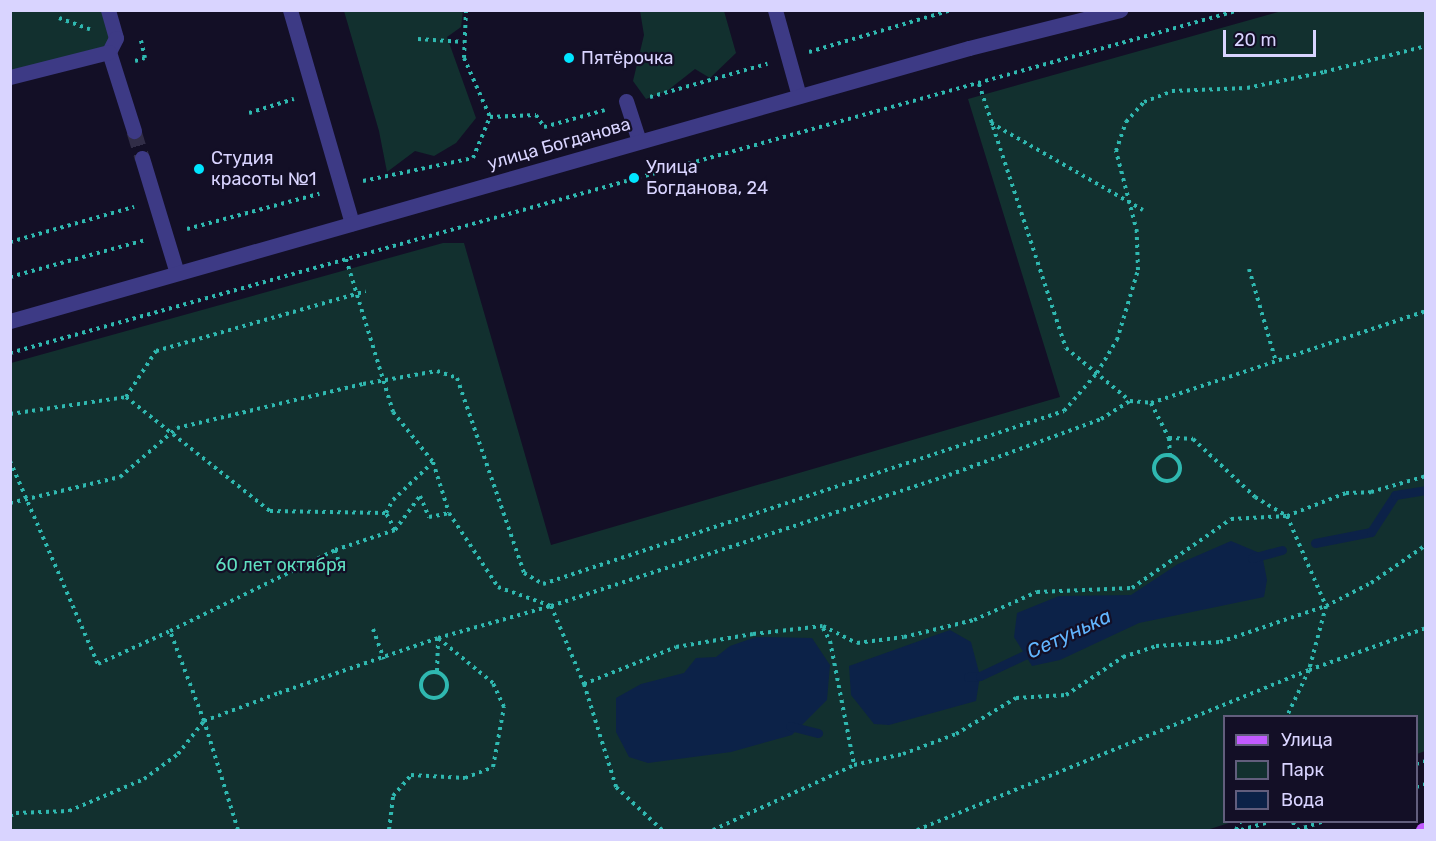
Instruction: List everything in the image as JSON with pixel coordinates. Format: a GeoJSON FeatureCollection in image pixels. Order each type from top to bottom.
{"type":"FeatureCollection","features":[{"type":"Feature","properties":{"kind":"street"},"geometry":{"type":"LineString","coordinates":[[108,10],[116,38],[109,52],[134,131]]}},
{"type":"Feature","properties":{"kind":"street"},"geometry":{"type":"LineString","coordinates":[[290,10],[352,223]]}},
{"type":"Feature","properties":{"kind":"street"},"geometry":{"type":"LineString","coordinates":[[775,10],[799,96]]}},
{"type":"Feature","properties":{"kind":"street","name":"улица Богданова"},"geometry":{"type":"LineString","coordinates":[[10,321],[969,48],[1120,10]]}},
{"type":"Feature","properties":{"kind":"street"},"geometry":{"type":"LineString","coordinates":[[10,77],[109,52]]}},
{"type":"Feature","properties":{"kind":"street"},"geometry":{"type":"LineString","coordinates":[[627,102],[639,141]]}},
{"type":"Feature","properties":{"kind":"street"},"geometry":{"type":"LineString","coordinates":[[142,158],[177,273]]}},
{"type":"Feature","properties":{"kind":"path"},"geometry":{"type":"LineString","coordinates":[[10,276],[341,187],[473,159],[490,117],[464,58],[466,10]]}},
{"type":"Feature","properties":{"kind":"path"},"geometry":{"type":"LineString","coordinates":[[490,117],[536,115],[544,127],[952,10]]}},
{"type":"Feature","properties":{"kind":"path"},"geometry":{"type":"LineString","coordinates":[[10,353],[1239,10]]}},
{"type":"Feature","properties":{"kind":"path"},"geometry":{"type":"LineString","coordinates":[[418,39],[464,42]]}},
{"type":"Feature","properties":{"kind":"path"},"geometry":{"type":"LineString","coordinates":[[10,502],[23,496],[120,477],[173,434],[177,428],[437,371],[457,378],[524,573],[543,584],[1064,411],[1097,373],[1117,340],[1138,270],[1137,232],[1127,201],[1116,151],[1126,122],[1144,102],[1172,91],[1247,88],[1313,75],[1425,46]]}},
{"type":"Feature","properties":{"kind":"path"},"geometry":{"type":"LineString","coordinates":[[979,84],[1066,348],[1130,401],[1151,403],[1425,311]]}},
{"type":"Feature","properties":{"kind":"path"},"geometry":{"type":"LineString","coordinates":[[249,113],[297,98]]}},
{"type":"Feature","properties":{"kind":"path"},"geometry":{"type":"LineString","coordinates":[[991,123],[1143,210]]}},
{"type":"Feature","properties":{"kind":"path"},"geometry":{"type":"LineString","coordinates":[[10,242],[155,201]]}},
{"type":"Feature","properties":{"kind":"path"},"geometry":{"type":"LineString","coordinates":[[346,260],[393,412],[433,462],[449,513],[498,587],[551,606],[584,684],[616,787],[662,831]]}},
{"type":"Feature","properties":{"kind":"path"},"geometry":{"type":"LineString","coordinates":[[1249,269],[1276,362]]}},
{"type":"Feature","properties":{"kind":"path"},"geometry":{"type":"LineString","coordinates":[[126,397],[156,351],[366,291]]}},
{"type":"Feature","properties":{"kind":"path"},"geometry":{"type":"LineString","coordinates":[[10,414],[126,397],[270,511],[386,513]]}},
{"type":"Feature","properties":{"kind":"path"},"geometry":{"type":"LineString","coordinates":[[10,816],[69,811],[144,779],[178,754],[204,721],[438,638],[551,606],[949,474],[1101,419],[1130,401]]}},
{"type":"Feature","properties":{"kind":"path"},"geometry":{"type":"LineString","coordinates":[[1151,403],[1169,438],[1170,455]]}},
{"type":"Feature","properties":{"kind":"path"},"geometry":{"type":"LineString","coordinates":[[1169,438],[1193,439],[1255,497],[1287,516],[1326,606],[1309,670],[1288,715]]}},
{"type":"Feature","properties":{"kind":"path"},"geometry":{"type":"LineString","coordinates":[[1170,455],[1179,461],[1181,471],[1174,480],[1164,482],[1155,476],[1153,465],[1159,457],[1170,455]]}},
{"type":"Feature","properties":{"kind":"path"},"geometry":{"type":"LineString","coordinates":[[10,461],[23,496],[98,663],[170,631],[335,550],[395,530],[420,496],[429,517],[449,513]]}},
{"type":"Feature","properties":{"kind":"path"},"geometry":{"type":"LineString","coordinates":[[386,513],[393,500],[433,462]]}},
{"type":"Feature","properties":{"kind":"path"},"geometry":{"type":"LineString","coordinates":[[584,684],[676,647],[823,626],[857,643],[904,637],[974,620],[1037,592],[1132,588],[1232,519],[1287,516],[1346,493],[1371,492],[1425,476]]}},
{"type":"Feature","properties":{"kind":"path"},"geometry":{"type":"LineString","coordinates":[[386,513],[395,530]]}},
{"type":"Feature","properties":{"kind":"path"},"geometry":{"type":"LineString","coordinates":[[713,831],[854,765],[903,754],[956,734],[1016,698],[1066,695],[1123,657],[1156,646],[1220,642],[1326,606],[1371,583],[1425,545]]}},
{"type":"Feature","properties":{"kind":"path"},"geometry":{"type":"LineString","coordinates":[[335,550],[341,568]]}},
{"type":"Feature","properties":{"kind":"path"},"geometry":{"type":"LineString","coordinates":[[823,626],[830,641],[854,765]]}},
{"type":"Feature","properties":{"kind":"path"},"geometry":{"type":"LineString","coordinates":[[917,831],[1309,670],[1425,628]]}},
{"type":"Feature","properties":{"kind":"path"},"geometry":{"type":"LineString","coordinates":[[373,629],[384,659]]}},
{"type":"Feature","properties":{"kind":"path"},"geometry":{"type":"LineString","coordinates":[[170,631],[204,721],[238,831]]}},
{"type":"Feature","properties":{"kind":"path"},"geometry":{"type":"LineString","coordinates":[[437,671],[438,638]]}},
{"type":"Feature","properties":{"kind":"path"},"geometry":{"type":"LineString","coordinates":[[389,831],[393,796],[411,775],[465,778],[493,767],[504,707],[493,683],[438,638]]}},
{"type":"Feature","properties":{"kind":"path"},"geometry":{"type":"LineString","coordinates":[[437,671],[446,677],[448,688],[442,697],[431,699],[422,693],[420,682],[427,673],[437,671]]}},
{"type":"Feature","properties":{"kind":"path"},"geometry":{"type":"LineString","coordinates":[[1241,831],[1266,823]]}},
{"type":"Feature","properties":{"kind":"path"},"geometry":{"type":"LineString","coordinates":[[1296,831],[1319,823]]}},
{"type":"Feature","properties":{"kind":"green space"},"geometry":{"type":"Polygon","coordinates":[[[10,11],[108,11],[109,52],[11,77],[10,11]]]}},
{"type":"Feature","properties":{"kind":"green space"},"geometry":{"type":"Polygon","coordinates":[[[344,11],[463,11],[461,27],[447,37],[476,118],[456,143],[434,156],[415,151],[387,172],[379,131],[344,11]]]}},
{"type":"Feature","properties":{"kind":"green space"},"geometry":{"type":"Polygon","coordinates":[[[640,11],[724,11],[736,53],[710,78],[695,69],[667,91],[646,99],[633,81],[644,35],[640,11]]]}},
{"type":"Feature","properties":{"kind":"green space","name":"60 лет октября"},"geometry":{"type":"Polygon","coordinates":[[[1282,11],[1425,11],[1425,751],[1418,754],[1418,715],[1223,715],[1223,823],[1229,823],[1207,830],[11,830],[11,363],[443,243],[464,243],[551,545],[1060,397],[968,99],[1282,11]]]}},
{"type":"Feature","properties":{"kind":"water"},"geometry":{"type":"Polygon","coordinates":[[[1231,541],[1262,554],[1267,580],[1264,597],[1139,623],[1060,660],[1032,666],[1014,637],[1017,613],[1059,596],[1131,595],[1178,564],[1231,541]]]}},
{"type":"Feature","properties":{"kind":"water"},"geometry":{"type":"Polygon","coordinates":[[[950,630],[971,642],[980,676],[976,701],[889,725],[874,724],[851,695],[849,666],[950,630]]]}},
{"type":"Feature","properties":{"kind":"water"},"geometry":{"type":"Polygon","coordinates":[[[756,637],[812,638],[830,665],[827,700],[792,735],[731,752],[648,763],[629,757],[616,732],[616,698],[641,684],[684,673],[696,658],[716,657],[730,646],[756,637]]]}},
{"type":"Feature","properties":{"kind":"waterway","name":"Сетунька"},"geometry":{"type":"LineString","coordinates":[[1315,543],[1371,532],[1395,495],[1426,490]]}},
{"type":"Feature","properties":{"kind":"waterway","name":"Сетунька"},"geometry":{"type":"LineString","coordinates":[[1252,558],[1282,550]]}},
{"type":"Feature","properties":{"kind":"waterway","name":"Сетунька"},"geometry":{"type":"LineString","coordinates":[[968,677],[980,676],[1035,650]]}},
{"type":"Feature","properties":{"kind":"waterway","name":"Сетунька"},"geometry":{"type":"LineString","coordinates":[[790,726],[818,733]]}},
{"type":"Feature","properties":{"kind":"tunnel"},"geometry":{"type":"LineString","coordinates":[[134,131],[142,158]]}},
{"type":"Feature","properties":{"kind":"place","name":"Пятёрочка"},"geometry":{"type":"Point","coordinates":[569,58]}},
{"type":"Feature","properties":{"kind":"place","name":"Студия красоты №1"},"geometry":{"type":"Point","coordinates":[199,169]}},
{"type":"Feature","properties":{"kind":"place","name":"Улица Богданова, 24"},"geometry":{"type":"Point","coordinates":[634,178]}}]}
